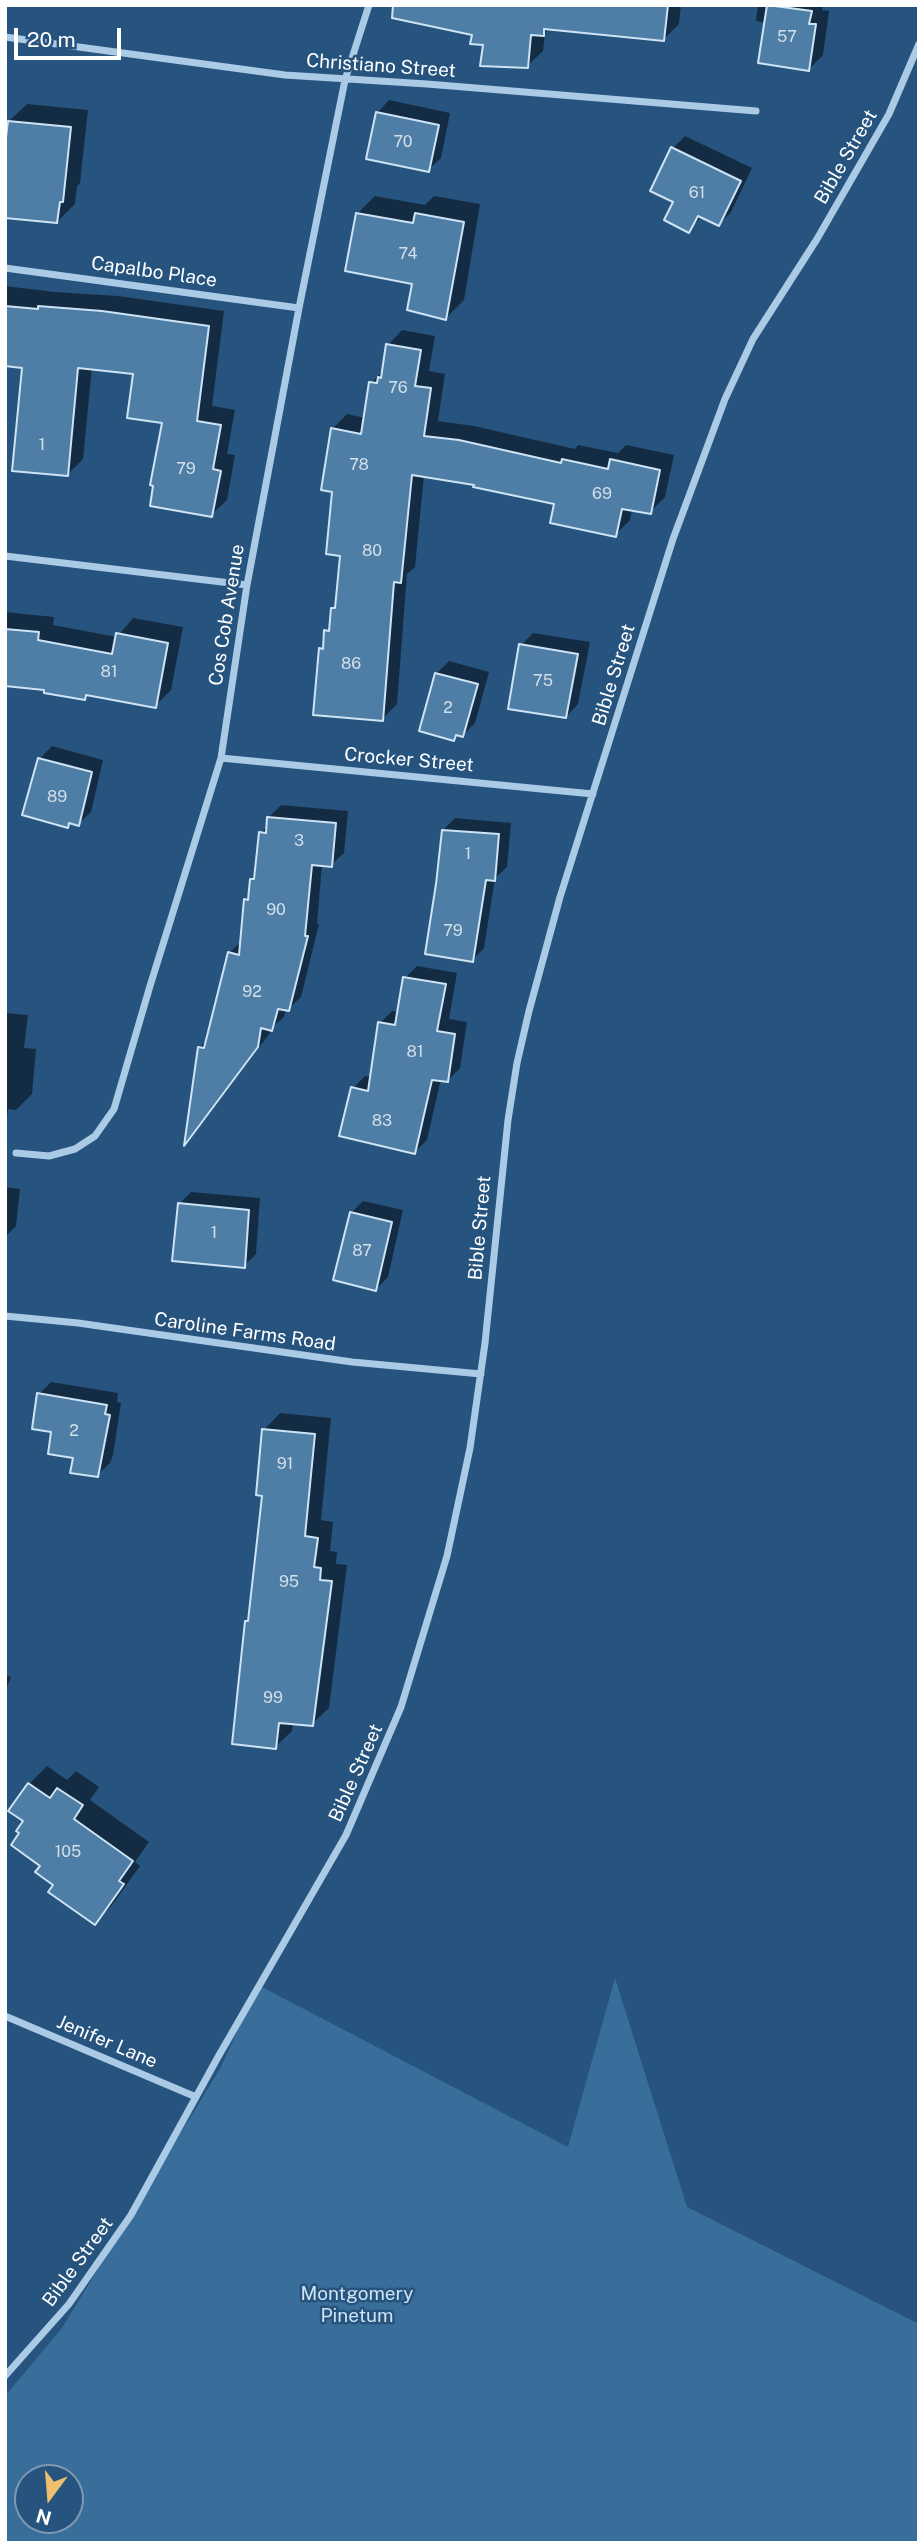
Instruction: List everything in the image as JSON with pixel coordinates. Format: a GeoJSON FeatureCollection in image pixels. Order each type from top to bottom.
{"type":"FeatureCollection","features":[{"type":"Feature","properties":{"kind":"street","name":"Cos Cob Avenue"},"geometry":{"type":"LineString","coordinates":[[16,1153],[49,1156],[75,1149],[95,1136],[114,1109],[149,986],[221,758],[247,585],[299,308],[345,80],[369,5]]}},
{"type":"Feature","properties":{"kind":"street","name":"Christiano Street"},"geometry":{"type":"LineString","coordinates":[[5,37],[285,75],[756,111]]}},
{"type":"Feature","properties":{"kind":"street","name":"Bible Street"},"geometry":{"type":"LineString","coordinates":[[5,2376],[69,2304],[131,2215],[346,1835],[388,1741],[447,1556],[470,1448],[481,1374],[503,1149],[517,1063],[543,954],[593,794],[673,540],[725,399],[753,339],[817,239],[889,114],[919,44]]}},
{"type":"Feature","properties":{"kind":"street","name":"Capalbo Place"},"geometry":{"type":"LineString","coordinates":[[5,268],[299,308]]}},
{"type":"Feature","properties":{"kind":"street"},"geometry":{"type":"LineString","coordinates":[[5,556],[247,585]]}},
{"type":"Feature","properties":{"kind":"street","name":"Crocker Street"},"geometry":{"type":"LineString","coordinates":[[221,758],[593,794]]}},
{"type":"Feature","properties":{"kind":"street","name":"Caroline Farms Road"},"geometry":{"type":"LineString","coordinates":[[5,1316],[352,1362],[481,1374]]}},
{"type":"Feature","properties":{"kind":"street","name":"Jenifer Lane"},"geometry":{"type":"LineString","coordinates":[[5,2016],[196,2097]]}},
{"type":"Feature","properties":{"kind":"green space","name":"Montgomery Pinetum"},"geometry":{"type":"Polygon","coordinates":[[[615,1978],[687,2207],[919,2324],[919,2543],[5,2543],[5,2396],[62,2328],[221,2067],[258,1985],[568,2147],[615,1978]]]}},
{"type":"Feature","properties":{"kind":"building"},"geometry":{"type":"Polygon","coordinates":[[[393,5],[668,5],[664,41],[544,29],[544,36],[531,35],[528,68],[480,66],[483,45],[470,44],[472,35],[392,18],[393,5]]]}},
{"type":"Feature","properties":{"kind":"building"},"geometry":{"type":"Polygon","coordinates":[[[767,5],[812,11],[809,24],[816,24],[809,71],[758,63],[767,5]]]}},
{"type":"Feature","properties":{"kind":"building"},"geometry":{"type":"Polygon","coordinates":[[[376,112],[439,125],[429,172],[366,159],[376,112]]]}},
{"type":"Feature","properties":{"kind":"building"},"geometry":{"type":"Polygon","coordinates":[[[8,121],[71,127],[63,202],[60,202],[57,223],[5,218],[5,145],[8,121]]]}},
{"type":"Feature","properties":{"kind":"building"},"geometry":{"type":"Polygon","coordinates":[[[671,147],[741,181],[719,226],[698,216],[689,233],[664,220],[673,202],[650,191],[671,147]]]}},
{"type":"Feature","properties":{"kind":"building"},"geometry":{"type":"Polygon","coordinates":[[[356,213],[413,223],[415,213],[464,222],[446,320],[407,310],[412,284],[345,271],[356,213]]]}},
{"type":"Feature","properties":{"kind":"building"},"geometry":{"type":"Polygon","coordinates":[[[5,306],[102,311],[209,326],[197,421],[221,425],[213,469],[221,471],[212,517],[150,506],[153,486],[150,485],[162,423],[127,418],[133,374],[78,368],[68,476],[12,471],[22,368],[5,366],[5,306]]]}},
{"type":"Feature","properties":{"kind":"building"},"geometry":{"type":"Polygon","coordinates":[[[386,344],[421,350],[415,386],[431,388],[424,436],[459,440],[561,463],[562,459],[608,469],[610,459],[660,470],[651,514],[622,509],[616,537],[550,523],[554,504],[473,487],[474,485],[412,475],[401,583],[394,582],[383,721],[313,715],[319,648],[323,649],[324,630],[329,631],[331,608],[335,608],[340,556],[326,554],[332,492],[321,490],[331,428],[361,434],[369,382],[377,383],[378,377],[381,378],[386,344]]]}},
{"type":"Feature","properties":{"kind":"building"},"geometry":{"type":"Polygon","coordinates":[[[5,629],[39,632],[38,640],[112,654],[116,633],[168,643],[156,708],[86,695],[85,700],[44,693],[44,690],[5,686],[5,629]]]}},
{"type":"Feature","properties":{"kind":"building"},"geometry":{"type":"Polygon","coordinates":[[[519,644],[578,654],[566,718],[508,709],[519,644]]]}},
{"type":"Feature","properties":{"kind":"building"},"geometry":{"type":"Polygon","coordinates":[[[435,673],[478,684],[463,737],[456,735],[454,741],[419,731],[435,673]]]}},
{"type":"Feature","properties":{"kind":"building"},"geometry":{"type":"Polygon","coordinates":[[[38,758],[92,772],[79,826],[69,823],[68,828],[22,815],[38,758]]]}},
{"type":"Feature","properties":{"kind":"building"},"geometry":{"type":"Polygon","coordinates":[[[267,817],[336,823],[332,867],[312,865],[305,936],[308,936],[289,1011],[278,1009],[272,1031],[261,1028],[258,1047],[184,1146],[198,1047],[204,1048],[228,952],[239,955],[244,899],[248,900],[250,879],[254,879],[259,832],[266,833],[267,817]]]}},
{"type":"Feature","properties":{"kind":"building"},"geometry":{"type":"Polygon","coordinates":[[[442,830],[499,834],[495,881],[486,880],[473,962],[425,954],[442,830]]]}},
{"type":"Feature","properties":{"kind":"building"},"geometry":{"type":"Polygon","coordinates":[[[403,977],[446,984],[437,1031],[455,1034],[448,1082],[432,1080],[415,1154],[339,1136],[351,1087],[368,1091],[378,1022],[395,1025],[403,977]]]}},
{"type":"Feature","properties":{"kind":"building"},"geometry":{"type":"Polygon","coordinates":[[[178,1203],[249,1210],[245,1268],[172,1261],[178,1203]]]}},
{"type":"Feature","properties":{"kind":"building"},"geometry":{"type":"Polygon","coordinates":[[[350,1212],[392,1222],[376,1291],[333,1280],[350,1212]]]}},
{"type":"Feature","properties":{"kind":"building"},"geometry":{"type":"Polygon","coordinates":[[[37,1393],[107,1405],[105,1414],[110,1415],[98,1477],[70,1473],[73,1458],[48,1454],[51,1432],[32,1429],[37,1393]]]}},
{"type":"Feature","properties":{"kind":"building"},"geometry":{"type":"Polygon","coordinates":[[[262,1429],[315,1434],[305,1536],[318,1538],[314,1567],[321,1568],[320,1580],[332,1581],[313,1726],[279,1723],[276,1749],[232,1744],[262,1496],[256,1495],[262,1429]]]}},
{"type":"Feature","properties":{"kind":"building"},"geometry":{"type":"Polygon","coordinates":[[[28,1783],[50,1798],[57,1788],[83,1805],[74,1819],[133,1861],[119,1881],[124,1884],[95,1925],[48,1892],[53,1885],[35,1872],[40,1866],[11,1845],[23,1821],[8,1811],[28,1783]]]}}]}
